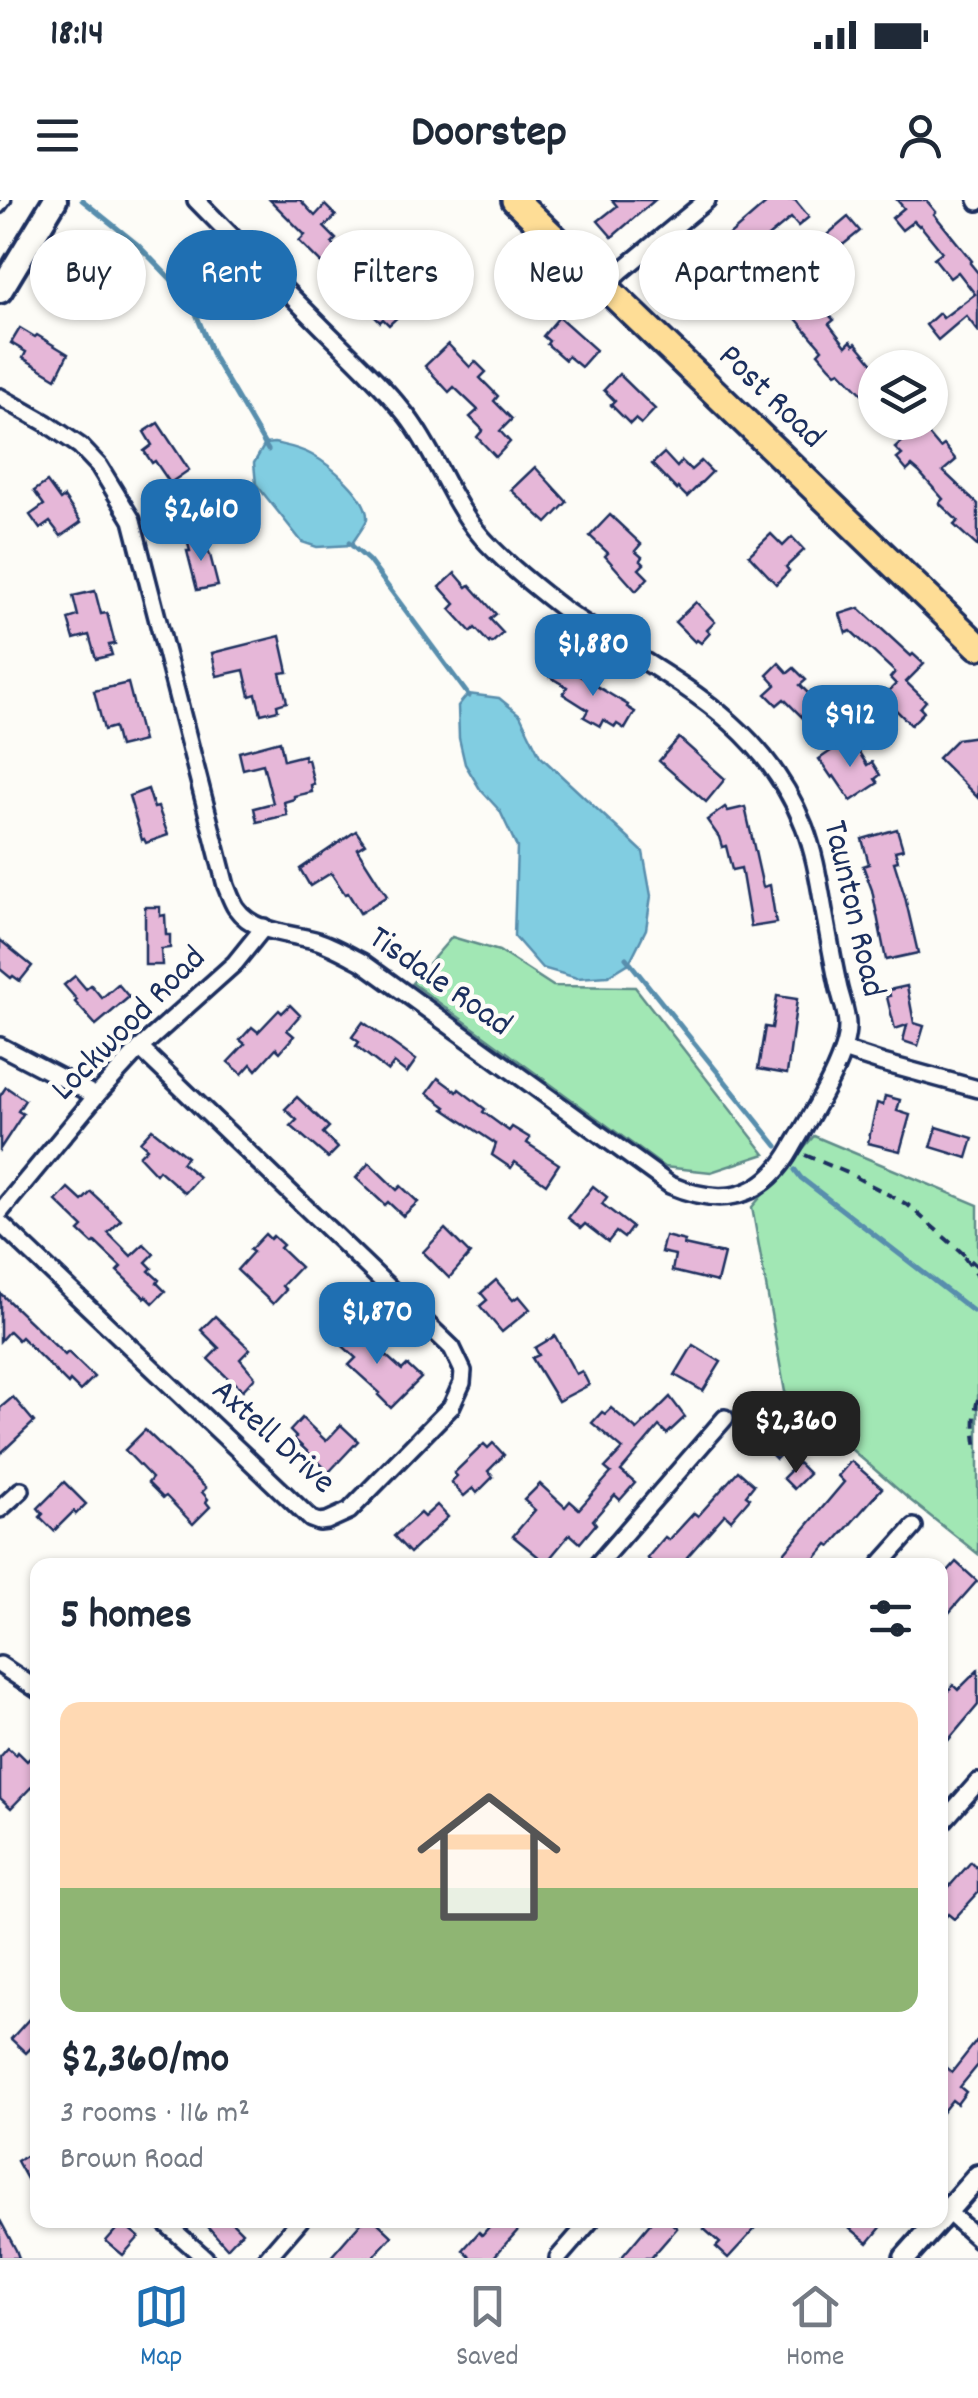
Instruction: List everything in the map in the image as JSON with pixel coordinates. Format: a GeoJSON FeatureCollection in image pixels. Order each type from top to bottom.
{"type":"FeatureCollection","features":[{"type":"Feature","properties":{"kind":"main road"},"geometry":{"type":"LineString","coordinates":[[2,284],[55,200]]}},
{"type":"Feature","properties":{"kind":"main road","name":"Post Road"},"geometry":{"type":"LineString","coordinates":[[515,200],[546,230]]}},
{"type":"Feature","properties":{"kind":"main road","name":"Post Road"},"geometry":{"type":"LineString","coordinates":[[619,301],[978,646]]}},
{"type":"Feature","properties":{"kind":"street","name":"Taunton Road"},"geometry":{"type":"LineString","coordinates":[[196,200],[408,418],[460,510],[508,564],[564,609],[723,714],[774,768],[801,818],[815,862],[848,1021],[844,1050]]}},
{"type":"Feature","properties":{"kind":"street"},"geometry":{"type":"LineString","coordinates":[[619,274],[708,200]]}},
{"type":"Feature","properties":{"kind":"street","name":"Tisdale Road"},"geometry":{"type":"LineString","coordinates":[[0,398],[46,422],[80,446],[99,466],[132,520],[226,886],[236,908],[248,920],[283,934],[332,946],[362,962],[670,1185],[699,1196],[742,1196],[774,1174],[791,1150],[844,1050]]}},
{"type":"Feature","properties":{"kind":"street","name":"Lockwood Road"},"geometry":{"type":"LineString","coordinates":[[0,1212],[140,1048],[235,963],[264,927]]}},
{"type":"Feature","properties":{"kind":"street"},"geometry":{"type":"LineString","coordinates":[[0,1046],[96,1096]]}},
{"type":"Feature","properties":{"kind":"street","name":"Axtell Drive"},"geometry":{"type":"LineString","coordinates":[[0,1223],[311,1520],[327,1521],[350,1512],[451,1407],[463,1371],[452,1348],[140,1048]]}},
{"type":"Feature","properties":{"kind":"street"},"geometry":{"type":"LineString","coordinates":[[844,1050],[978,1088]]}},
{"type":"Feature","properties":{"kind":"street"},"geometry":{"type":"LineString","coordinates":[[603,1558],[725,1418]]}},
{"type":"Feature","properties":{"kind":"street"},"geometry":{"type":"LineString","coordinates":[[0,1509],[20,1490]]}},
{"type":"Feature","properties":{"kind":"street"},"geometry":{"type":"LineString","coordinates":[[886,1558],[914,1527]]}},
{"type":"Feature","properties":{"kind":"street"},"geometry":{"type":"LineString","coordinates":[[0,1666],[30,1685]]}},
{"type":"Feature","properties":{"kind":"street"},"geometry":{"type":"LineString","coordinates":[[948,1816],[978,1782]]}},
{"type":"Feature","properties":{"kind":"street"},"geometry":{"type":"LineString","coordinates":[[948,2207],[978,2176]]}},
{"type":"Feature","properties":{"kind":"street"},"geometry":{"type":"LineString","coordinates":[[948,2219],[978,2239]]}},
{"type":"Feature","properties":{"kind":"street"},"geometry":{"type":"LineString","coordinates":[[171,2228],[205,2258]]}},
{"type":"Feature","properties":{"kind":"street"},"geometry":{"type":"LineString","coordinates":[[267,2258],[293,2228]]}},
{"type":"Feature","properties":{"kind":"street"},"geometry":{"type":"LineString","coordinates":[[558,2258],[585,2228]]}},
{"type":"Feature","properties":{"kind":"street"},"geometry":{"type":"LineString","coordinates":[[905,2258],[930,2228]]}},
{"type":"Feature","properties":{"kind":"lane"},"geometry":{"type":"LineString","coordinates":[[0,208],[6,200]]}},
{"type":"Feature","properties":{"kind":"path"},"geometry":{"type":"LineString","coordinates":[[791,1150],[908,1204],[978,1267]]}},
{"type":"Feature","properties":{"kind":"path"},"geometry":{"type":"LineString","coordinates":[[958,1250],[978,1276]]}},
{"type":"Feature","properties":{"kind":"path"},"geometry":{"type":"LineString","coordinates":[[978,1399],[978,1453]]}},
{"type":"Feature","properties":{"kind":"green space"},"geometry":{"type":"Polygon","coordinates":[[[452,937],[499,951],[553,986],[635,987],[765,1154],[711,1172],[664,1167],[412,983],[452,937]]]}},
{"type":"Feature","properties":{"kind":"green space"},"geometry":{"type":"Polygon","coordinates":[[[814,1136],[978,1205],[978,1554],[785,1392],[752,1207],[814,1136]]]}},
{"type":"Feature","properties":{"kind":"water"},"geometry":{"type":"Polygon","coordinates":[[[274,443],[312,455],[355,491],[367,519],[351,545],[317,547],[302,542],[256,484],[254,463],[265,444],[274,443]]]}},
{"type":"Feature","properties":{"kind":"water"},"geometry":{"type":"Polygon","coordinates":[[[468,694],[499,698],[520,715],[540,756],[643,852],[651,896],[646,929],[629,963],[608,976],[577,978],[542,968],[514,936],[517,847],[500,811],[465,764],[458,706],[468,694]]]}},
{"type":"Feature","properties":{"kind":"building"},"geometry":{"type":"Polygon","coordinates":[[[270,200],[300,200],[315,216],[325,205],[336,216],[324,227],[327,230],[317,230],[317,259],[299,241],[305,235],[270,200]]]}},
{"type":"Feature","properties":{"kind":"building"},"geometry":{"type":"Polygon","coordinates":[[[612,200],[655,200],[619,231],[606,230],[598,221],[617,206],[612,200]]]}},
{"type":"Feature","properties":{"kind":"building"},"geometry":{"type":"Polygon","coordinates":[[[770,200],[795,200],[809,217],[798,226],[791,218],[776,230],[735,230],[770,200]]]}},
{"type":"Feature","properties":{"kind":"building"},"geometry":{"type":"Polygon","coordinates":[[[897,200],[926,200],[972,261],[978,273],[978,331],[966,316],[938,340],[926,325],[939,313],[943,318],[975,294],[958,272],[950,278],[934,258],[942,252],[920,225],[914,221],[902,230],[892,218],[904,208],[897,200]]]}},
{"type":"Feature","properties":{"kind":"building"},"geometry":{"type":"Polygon","coordinates":[[[848,217],[860,231],[855,235],[855,230],[833,230],[848,217]]]}},
{"type":"Feature","properties":{"kind":"building"},"geometry":{"type":"Polygon","coordinates":[[[556,320],[562,320],[596,350],[581,367],[568,356],[565,360],[543,336],[556,320]]]}},
{"type":"Feature","properties":{"kind":"building"},"geometry":{"type":"Polygon","coordinates":[[[797,320],[834,320],[829,324],[846,346],[851,341],[856,343],[862,350],[858,350],[858,390],[840,371],[836,373],[830,367],[818,353],[822,349],[797,320]]]}},
{"type":"Feature","properties":{"kind":"building"},"geometry":{"type":"Polygon","coordinates":[[[20,328],[68,354],[56,378],[23,358],[26,352],[11,343],[20,328]]]}},
{"type":"Feature","properties":{"kind":"building"},"geometry":{"type":"Polygon","coordinates":[[[448,344],[470,367],[475,361],[486,372],[480,378],[498,396],[494,401],[512,419],[500,431],[510,442],[496,457],[477,437],[483,430],[470,417],[478,410],[454,387],[449,392],[425,366],[448,344]]]}},
{"type":"Feature","properties":{"kind":"building"},"geometry":{"type":"Polygon","coordinates":[[[619,374],[655,409],[641,424],[635,419],[630,424],[611,405],[615,401],[604,390],[619,374]]]}},
{"type":"Feature","properties":{"kind":"building"},"geometry":{"type":"Polygon","coordinates":[[[158,423],[189,470],[170,483],[144,451],[152,445],[144,432],[158,423]]]}},
{"type":"Feature","properties":{"kind":"building"},"geometry":{"type":"Polygon","coordinates":[[[933,440],[940,448],[944,445],[956,460],[943,471],[978,504],[978,547],[954,525],[958,521],[939,503],[943,499],[919,472],[912,466],[907,471],[897,459],[902,455],[895,448],[903,441],[933,440]]]}},
{"type":"Feature","properties":{"kind":"building"},"geometry":{"type":"Polygon","coordinates":[[[664,453],[677,467],[682,461],[691,470],[701,461],[712,472],[687,497],[652,464],[664,453]]]}},
{"type":"Feature","properties":{"kind":"building"},"geometry":{"type":"Polygon","coordinates":[[[535,467],[567,502],[547,523],[511,490],[535,467]]]}},
{"type":"Feature","properties":{"kind":"building"},"geometry":{"type":"Polygon","coordinates":[[[47,482],[60,500],[64,497],[81,522],[61,536],[50,522],[40,529],[30,515],[44,505],[34,491],[47,482]]]}},
{"type":"Feature","properties":{"kind":"building"},"geometry":{"type":"Polygon","coordinates":[[[610,515],[641,544],[635,551],[644,564],[639,569],[648,578],[636,591],[590,536],[610,515]]]}},
{"type":"Feature","properties":{"kind":"building"},"geometry":{"type":"Polygon","coordinates":[[[771,534],[783,546],[792,537],[804,550],[786,567],[789,571],[776,584],[749,555],[771,534]]]}},
{"type":"Feature","properties":{"kind":"building"},"geometry":{"type":"Polygon","coordinates":[[[202,536],[218,586],[197,590],[187,540],[202,536]]]}},
{"type":"Feature","properties":{"kind":"building"},"geometry":{"type":"Polygon","coordinates":[[[455,573],[496,614],[490,619],[503,633],[492,643],[475,628],[471,632],[450,609],[455,604],[440,587],[455,573]]]}},
{"type":"Feature","properties":{"kind":"building"},"geometry":{"type":"Polygon","coordinates":[[[95,591],[101,614],[107,613],[115,644],[109,645],[112,655],[96,659],[89,635],[74,639],[68,619],[78,616],[73,596],[95,591]]]}},
{"type":"Feature","properties":{"kind":"building"},"geometry":{"type":"Polygon","coordinates":[[[696,602],[715,622],[701,643],[675,622],[696,602]]]}},
{"type":"Feature","properties":{"kind":"building"},"geometry":{"type":"Polygon","coordinates":[[[859,608],[924,664],[906,682],[926,701],[920,708],[924,712],[911,725],[883,697],[896,684],[890,678],[895,672],[851,631],[846,633],[840,614],[859,608]]]}},
{"type":"Feature","properties":{"kind":"building"},"geometry":{"type":"Polygon","coordinates":[[[280,636],[288,672],[280,673],[287,702],[277,705],[278,710],[261,714],[256,694],[250,696],[244,670],[217,676],[212,653],[280,636]]]}},
{"type":"Feature","properties":{"kind":"building"},"geometry":{"type":"Polygon","coordinates":[[[558,663],[628,705],[635,712],[625,729],[603,720],[600,726],[584,717],[588,710],[563,694],[567,687],[550,677],[558,663]]]}},
{"type":"Feature","properties":{"kind":"building"},"geometry":{"type":"Polygon","coordinates":[[[779,663],[788,673],[794,668],[806,680],[800,685],[815,700],[810,706],[815,712],[806,721],[784,699],[777,705],[766,694],[776,685],[767,675],[779,663]]]}},
{"type":"Feature","properties":{"kind":"building"},"geometry":{"type":"Polygon","coordinates":[[[128,683],[143,741],[119,747],[114,727],[104,730],[94,691],[128,683]]]}},
{"type":"Feature","properties":{"kind":"building"},"geometry":{"type":"Polygon","coordinates":[[[978,736],[978,798],[938,758],[957,739],[978,736]]]}},
{"type":"Feature","properties":{"kind":"building"},"geometry":{"type":"Polygon","coordinates":[[[679,738],[725,779],[706,802],[659,761],[679,738]]]}},
{"type":"Feature","properties":{"kind":"building"},"geometry":{"type":"Polygon","coordinates":[[[850,738],[867,765],[872,762],[880,775],[875,779],[878,783],[851,801],[819,759],[850,738]]]}},
{"type":"Feature","properties":{"kind":"building"},"geometry":{"type":"Polygon","coordinates":[[[280,741],[284,760],[304,755],[308,759],[312,792],[284,802],[287,815],[257,822],[254,808],[273,803],[263,764],[243,769],[239,752],[280,741]]]}},
{"type":"Feature","properties":{"kind":"building"},"geometry":{"type":"Polygon","coordinates":[[[148,789],[168,835],[146,843],[129,796],[148,789]]]}},
{"type":"Feature","properties":{"kind":"building"},"geometry":{"type":"Polygon","coordinates":[[[725,807],[728,811],[745,807],[763,887],[770,885],[776,923],[751,927],[741,868],[732,870],[726,846],[722,847],[707,820],[725,807]]]}},
{"type":"Feature","properties":{"kind":"building"},"geometry":{"type":"Polygon","coordinates":[[[897,829],[903,849],[895,851],[898,861],[894,862],[918,953],[886,960],[872,890],[863,866],[869,864],[862,839],[897,829]]]}},
{"type":"Feature","properties":{"kind":"building"},"geometry":{"type":"Polygon","coordinates":[[[356,831],[365,844],[357,849],[387,896],[360,913],[331,873],[310,886],[300,869],[356,831]]]}},
{"type":"Feature","properties":{"kind":"building"},"geometry":{"type":"Polygon","coordinates":[[[145,907],[160,907],[160,916],[165,915],[170,948],[161,949],[162,965],[145,965],[145,907]]]}},
{"type":"Feature","properties":{"kind":"building"},"geometry":{"type":"Polygon","coordinates":[[[0,940],[32,966],[20,981],[0,969],[0,940]]]}},
{"type":"Feature","properties":{"kind":"building"},"geometry":{"type":"Polygon","coordinates":[[[75,976],[86,989],[91,985],[102,998],[118,984],[129,997],[96,1025],[64,985],[75,976]]]}},
{"type":"Feature","properties":{"kind":"building"},"geometry":{"type":"Polygon","coordinates":[[[907,986],[914,1023],[924,1026],[918,1046],[903,1041],[907,1025],[895,1029],[887,997],[889,990],[907,986]]]}},
{"type":"Feature","properties":{"kind":"building"},"geometry":{"type":"Polygon","coordinates":[[[777,996],[797,999],[787,1074],[758,1069],[765,1027],[772,1028],[777,996]]]}},
{"type":"Feature","properties":{"kind":"building"},"geometry":{"type":"Polygon","coordinates":[[[290,1005],[300,1015],[287,1030],[294,1036],[280,1052],[276,1048],[256,1070],[251,1064],[242,1074],[228,1062],[245,1044],[240,1040],[252,1027],[258,1032],[279,1010],[282,1013],[290,1005]]]}},
{"type":"Feature","properties":{"kind":"building"},"geometry":{"type":"Polygon","coordinates":[[[363,1022],[416,1060],[407,1073],[394,1063],[388,1071],[356,1046],[359,1042],[352,1037],[363,1022]]]}},
{"type":"Feature","properties":{"kind":"building"},"geometry":{"type":"Polygon","coordinates":[[[438,1078],[457,1092],[459,1089],[509,1131],[512,1127],[530,1138],[527,1143],[559,1164],[546,1184],[515,1162],[511,1168],[492,1155],[496,1144],[427,1093],[438,1078]]]}},
{"type":"Feature","properties":{"kind":"building"},"geometry":{"type":"Polygon","coordinates":[[[6,1087],[25,1100],[18,1111],[23,1114],[0,1149],[0,1096],[6,1087]]]}},
{"type":"Feature","properties":{"kind":"building"},"geometry":{"type":"Polygon","coordinates":[[[885,1096],[900,1100],[897,1111],[910,1115],[900,1151],[868,1143],[877,1103],[883,1105],[885,1096]]]}},
{"type":"Feature","properties":{"kind":"building"},"geometry":{"type":"Polygon","coordinates":[[[297,1097],[329,1127],[323,1133],[338,1148],[328,1158],[291,1126],[297,1120],[285,1109],[297,1097]]]}},
{"type":"Feature","properties":{"kind":"building"},"geometry":{"type":"Polygon","coordinates":[[[937,1127],[973,1138],[967,1158],[931,1147],[937,1127]]]}},
{"type":"Feature","properties":{"kind":"building"},"geometry":{"type":"Polygon","coordinates":[[[152,1129],[187,1157],[182,1163],[199,1177],[185,1193],[159,1170],[156,1174],[139,1156],[147,1148],[140,1142],[152,1129]]]}},
{"type":"Feature","properties":{"kind":"building"},"geometry":{"type":"Polygon","coordinates":[[[369,1163],[397,1190],[401,1186],[418,1202],[403,1216],[356,1178],[369,1163]]]}},
{"type":"Feature","properties":{"kind":"building"},"geometry":{"type":"Polygon","coordinates":[[[593,1186],[607,1197],[602,1204],[632,1227],[624,1238],[616,1232],[608,1242],[585,1224],[581,1228],[568,1218],[593,1186]]]}},
{"type":"Feature","properties":{"kind":"building"},"geometry":{"type":"Polygon","coordinates":[[[68,1188],[82,1201],[91,1192],[121,1220],[108,1233],[131,1256],[144,1244],[154,1254],[146,1262],[165,1291],[153,1303],[117,1271],[121,1267],[79,1231],[83,1227],[56,1201],[68,1188]]]}},
{"type":"Feature","properties":{"kind":"building"},"geometry":{"type":"Polygon","coordinates":[[[445,1229],[470,1254],[449,1278],[423,1252],[445,1229]]]}},
{"type":"Feature","properties":{"kind":"building"},"geometry":{"type":"Polygon","coordinates":[[[265,1234],[283,1245],[280,1248],[300,1267],[282,1286],[286,1290],[273,1304],[237,1270],[265,1234]]]}},
{"type":"Feature","properties":{"kind":"building"},"geometry":{"type":"Polygon","coordinates":[[[665,1236],[685,1241],[684,1245],[724,1254],[717,1282],[672,1271],[675,1255],[661,1252],[665,1236]]]}},
{"type":"Feature","properties":{"kind":"building"},"geometry":{"type":"Polygon","coordinates":[[[496,1280],[513,1300],[519,1296],[530,1309],[502,1332],[480,1306],[487,1300],[481,1293],[496,1280]]]}},
{"type":"Feature","properties":{"kind":"building"},"geometry":{"type":"Polygon","coordinates":[[[0,1293],[94,1377],[80,1391],[21,1337],[18,1340],[9,1331],[0,1341],[0,1293]]]}},
{"type":"Feature","properties":{"kind":"building"},"geometry":{"type":"Polygon","coordinates":[[[215,1316],[250,1349],[240,1359],[255,1377],[243,1390],[208,1359],[219,1348],[201,1330],[215,1316]]]}},
{"type":"Feature","properties":{"kind":"building"},"geometry":{"type":"Polygon","coordinates":[[[350,1323],[402,1370],[407,1365],[421,1378],[391,1408],[349,1365],[356,1358],[335,1339],[350,1323]]]}},
{"type":"Feature","properties":{"kind":"building"},"geometry":{"type":"Polygon","coordinates":[[[555,1336],[576,1374],[582,1371],[589,1385],[558,1401],[532,1358],[539,1355],[535,1348],[555,1336]]]}},
{"type":"Feature","properties":{"kind":"building"},"geometry":{"type":"Polygon","coordinates":[[[693,1345],[721,1362],[703,1391],[675,1375],[693,1345]]]}},
{"type":"Feature","properties":{"kind":"building"},"geometry":{"type":"Polygon","coordinates":[[[13,1397],[34,1422],[0,1454],[0,1408],[13,1397]]]}},
{"type":"Feature","properties":{"kind":"building"},"geometry":{"type":"Polygon","coordinates":[[[670,1397],[685,1417],[667,1434],[659,1426],[621,1471],[635,1483],[620,1500],[615,1495],[593,1520],[596,1524],[580,1543],[570,1534],[550,1558],[540,1558],[513,1536],[535,1510],[524,1500],[540,1484],[565,1507],[570,1501],[579,1509],[611,1473],[605,1468],[623,1449],[592,1423],[602,1412],[605,1414],[611,1408],[637,1430],[670,1397]]]}},
{"type":"Feature","properties":{"kind":"building"},"geometry":{"type":"Polygon","coordinates":[[[779,1411],[802,1432],[776,1459],[754,1437],[779,1411]]]}},
{"type":"Feature","properties":{"kind":"building"},"geometry":{"type":"Polygon","coordinates":[[[302,1418],[326,1441],[341,1425],[358,1441],[329,1472],[290,1431],[302,1418]]]}},
{"type":"Feature","properties":{"kind":"building"},"geometry":{"type":"Polygon","coordinates":[[[145,1430],[206,1488],[202,1492],[210,1507],[193,1524],[148,1483],[152,1478],[125,1450],[145,1430]]]}},
{"type":"Feature","properties":{"kind":"building"},"geometry":{"type":"Polygon","coordinates":[[[493,1443],[504,1455],[488,1471],[493,1477],[477,1493],[473,1488],[464,1496],[451,1482],[457,1476],[454,1473],[484,1444],[488,1448],[493,1443]]]}},
{"type":"Feature","properties":{"kind":"building"},"geometry":{"type":"Polygon","coordinates":[[[851,1461],[882,1488],[816,1558],[780,1558],[844,1482],[838,1476],[851,1461]]]}},
{"type":"Feature","properties":{"kind":"building"},"geometry":{"type":"Polygon","coordinates":[[[798,1463],[809,1474],[794,1489],[783,1478],[798,1463]]]}},
{"type":"Feature","properties":{"kind":"building"},"geometry":{"type":"Polygon","coordinates":[[[738,1471],[754,1485],[746,1495],[750,1498],[731,1520],[725,1514],[688,1558],[647,1558],[694,1513],[698,1516],[738,1471]]]}},
{"type":"Feature","properties":{"kind":"building"},"geometry":{"type":"Polygon","coordinates":[[[64,1482],[86,1504],[54,1531],[40,1517],[43,1514],[38,1508],[64,1482]]]}},
{"type":"Feature","properties":{"kind":"building"},"geometry":{"type":"Polygon","coordinates":[[[437,1505],[448,1517],[410,1553],[394,1536],[420,1513],[424,1517],[437,1505]]]}},
{"type":"Feature","properties":{"kind":"building"},"geometry":{"type":"Polygon","coordinates":[[[956,1562],[977,1581],[948,1614],[948,1571],[956,1562]]]}},
{"type":"Feature","properties":{"kind":"building"},"geometry":{"type":"Polygon","coordinates":[[[978,1670],[978,1705],[948,1741],[948,1691],[953,1685],[958,1690],[978,1670]]]}},
{"type":"Feature","properties":{"kind":"building"},"geometry":{"type":"Polygon","coordinates":[[[8,1748],[27,1761],[30,1758],[30,1788],[11,1808],[0,1798],[0,1757],[8,1748]]]}},
{"type":"Feature","properties":{"kind":"building"},"geometry":{"type":"Polygon","coordinates":[[[971,1862],[978,1869],[978,1893],[954,1919],[948,1914],[948,1888],[971,1862]]]}},
{"type":"Feature","properties":{"kind":"building"},"geometry":{"type":"Polygon","coordinates":[[[30,2018],[30,2049],[26,2053],[11,2039],[30,2018]]]}},
{"type":"Feature","properties":{"kind":"building"},"geometry":{"type":"Polygon","coordinates":[[[978,2039],[978,2065],[960,2087],[966,2092],[957,2104],[952,2100],[948,2105],[948,2069],[952,2072],[978,2039]]]}},
{"type":"Feature","properties":{"kind":"building"},"geometry":{"type":"Polygon","coordinates":[[[30,2154],[30,2185],[17,2161],[30,2154]]]}},
{"type":"Feature","properties":{"kind":"building"},"geometry":{"type":"Polygon","coordinates":[[[0,2220],[16,2250],[19,2258],[0,2258],[0,2220]]]}},
{"type":"Feature","properties":{"kind":"building"},"geometry":{"type":"Polygon","coordinates":[[[118,2228],[128,2228],[139,2237],[123,2255],[106,2241],[118,2228]]]}},
{"type":"Feature","properties":{"kind":"building"},"geometry":{"type":"Polygon","coordinates":[[[209,2228],[238,2228],[242,2232],[227,2248],[209,2228]]]}},
{"type":"Feature","properties":{"kind":"building"},"geometry":{"type":"Polygon","coordinates":[[[356,2228],[384,2228],[392,2236],[372,2258],[330,2258],[356,2228]]]}},
{"type":"Feature","properties":{"kind":"building"},"geometry":{"type":"Polygon","coordinates":[[[488,2228],[520,2228],[493,2258],[471,2258],[463,2250],[479,2232],[482,2235],[488,2228]]]}},
{"type":"Feature","properties":{"kind":"building"},"geometry":{"type":"Polygon","coordinates":[[[646,2228],[677,2228],[651,2258],[621,2258],[646,2228]]]}},
{"type":"Feature","properties":{"kind":"building"},"geometry":{"type":"Polygon","coordinates":[[[756,2228],[728,2258],[716,2247],[720,2243],[704,2229],[756,2228]]]}},
{"type":"Feature","properties":{"kind":"building"},"geometry":{"type":"Polygon","coordinates":[[[850,2228],[880,2228],[868,2243],[850,2228]]]}},
{"type":"Feature","properties":{"kind":"waterway"},"geometry":{"type":"LineString","coordinates":[[82,200],[138,245],[190,299],[214,358],[268,450]]}},
{"type":"Feature","properties":{"kind":"waterway"},"geometry":{"type":"LineString","coordinates":[[349,543],[369,561],[469,696]]}},
{"type":"Feature","properties":{"kind":"waterway"},"geometry":{"type":"LineString","coordinates":[[626,958],[777,1146]]}},
{"type":"Feature","properties":{"kind":"waterway"},"geometry":{"type":"LineString","coordinates":[[795,1170],[973,1311]]}}]}
